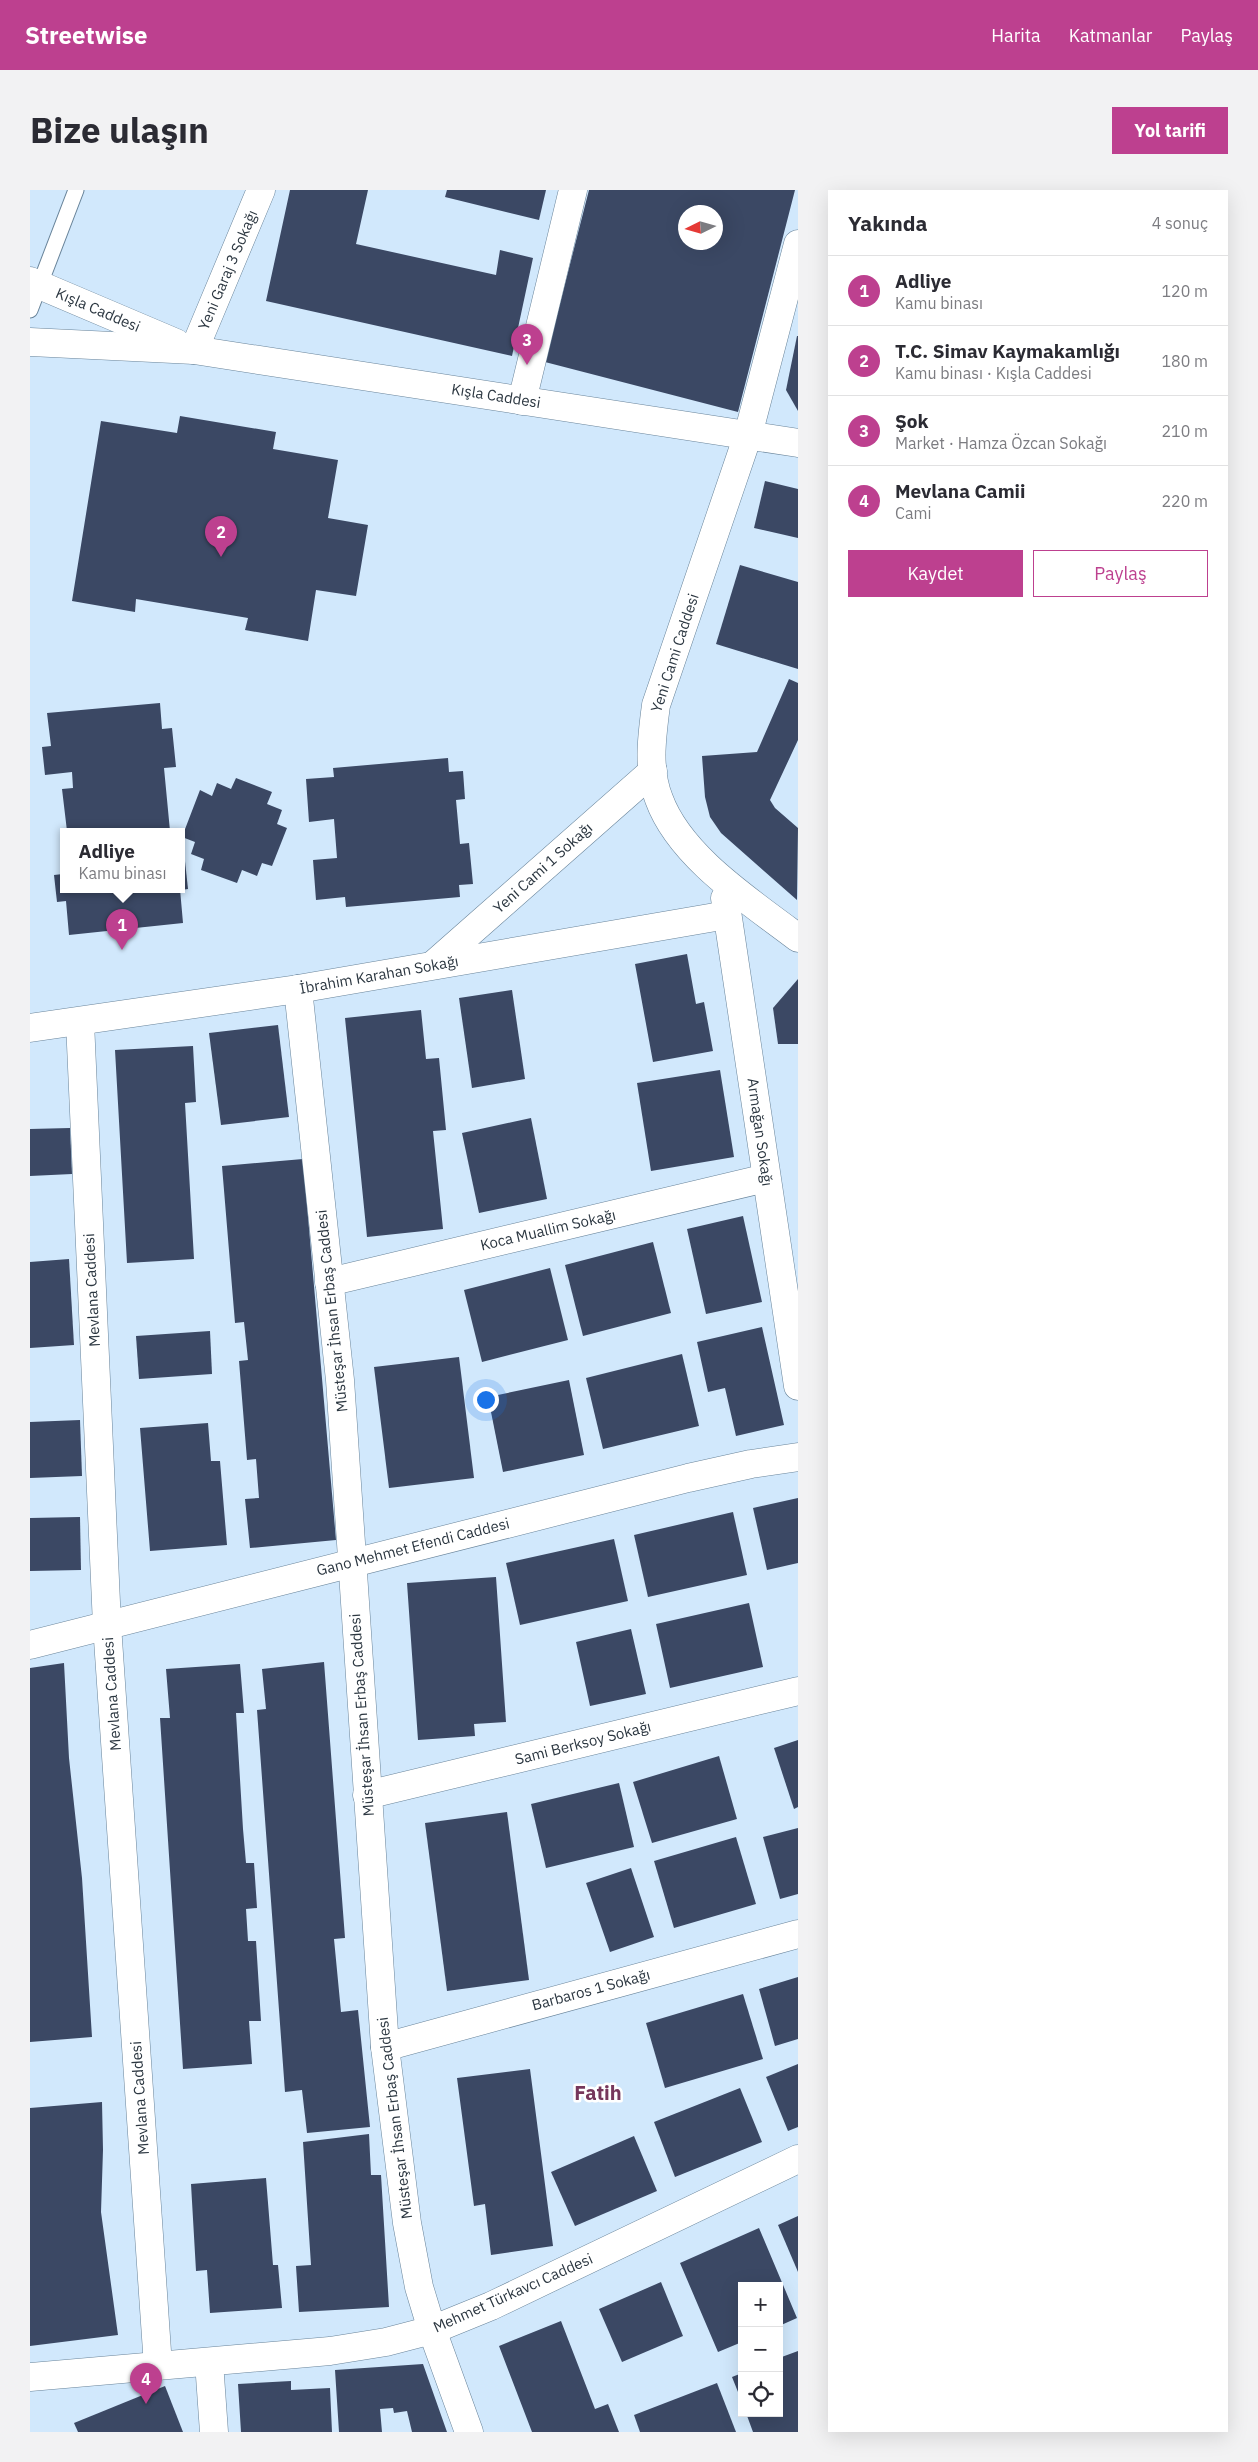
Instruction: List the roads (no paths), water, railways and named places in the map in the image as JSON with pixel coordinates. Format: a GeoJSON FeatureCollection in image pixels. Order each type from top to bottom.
{"type":"FeatureCollection","features":[{"type":"Feature","properties":{"kind":"street","name":"Yeni Garaj 3 Sokağı"},"geometry":{"type":"LineString","coordinates":[[194,350],[261,190]]}},
{"type":"Feature","properties":{"kind":"street"},"geometry":{"type":"LineString","coordinates":[[522,401],[573,190]]}},
{"type":"Feature","properties":{"kind":"street","name":"Yeni Cami Caddesi"},"geometry":{"type":"LineString","coordinates":[[798,244],[748,435],[656,705],[650,745],[658,799],[670,823],[692,850],[722,879],[798,938]]}},
{"type":"Feature","properties":{"kind":"street","name":"Kışla Caddesi"},"geometry":{"type":"LineString","coordinates":[[36,283],[194,350]]}},
{"type":"Feature","properties":{"kind":"street","name":"Kışla Caddesi"},"geometry":{"type":"LineString","coordinates":[[30,342],[194,350],[798,443]]}},
{"type":"Feature","properties":{"kind":"street","name":"Yeni Cami 1 Sokağı"},"geometry":{"type":"LineString","coordinates":[[433,966],[653,771]]}},
{"type":"Feature","properties":{"kind":"street","name":"Armağan Sokağı"},"geometry":{"type":"LineString","coordinates":[[722,879],[798,1386]]}},
{"type":"Feature","properties":{"kind":"street","name":"İbrahim Karahan Sokağı"},"geometry":{"type":"LineString","coordinates":[[30,1028],[298,989],[727,915]]}},
{"type":"Feature","properties":{"kind":"street","name":"Müsteşar İhsan Erbaş Caddesi"},"geometry":{"type":"LineString","coordinates":[[298,989],[340,1380],[385,2047],[407,2223],[419,2287],[432,2330],[469,2432]]}},
{"type":"Feature","properties":{"kind":"street","name":"Mevlana Caddesi"},"geometry":{"type":"LineString","coordinates":[[80,1022],[107,1625],[158,2366]]}},
{"type":"Feature","properties":{"kind":"street","name":"Koca Muallim Sokağı"},"geometry":{"type":"LineString","coordinates":[[329,1282],[766,1178]]}},
{"type":"Feature","properties":{"kind":"street","name":"Gano Mehmet Efendi Caddesi"},"geometry":{"type":"LineString","coordinates":[[30,1645],[688,1478],[751,1464],[798,1457]]}},
{"type":"Feature","properties":{"kind":"street","name":"Sami Berksoy Sokağı"},"geometry":{"type":"LineString","coordinates":[[367,1795],[798,1691]]}},
{"type":"Feature","properties":{"kind":"street","name":"Barbaros 1 Sokağı"},"geometry":{"type":"LineString","coordinates":[[385,2047],[798,1934]]}},
{"type":"Feature","properties":{"kind":"street","name":"Mehmet Türkavcı Caddesi"},"geometry":{"type":"LineString","coordinates":[[30,2377],[330,2351],[386,2342],[432,2330],[491,2306],[798,2159]]}},
{"type":"Feature","properties":{"kind":"street"},"geometry":{"type":"LineString","coordinates":[[209,2362],[214,2432]]}},
{"type":"Feature","properties":{"kind":"lane"},"geometry":{"type":"LineString","coordinates":[[30,310],[36,283],[76,190]]}},
{"type":"Feature","properties":{"kind":"place","name":"Şok"},"geometry":{"type":"Point","coordinates":[527,365]}},
{"type":"Feature","properties":{"kind":"place","name":"T.C. Simav Kaymakamlığı"},"geometry":{"type":"Point","coordinates":[221,557]}},
{"type":"Feature","properties":{"kind":"place","name":"Adliye"},"geometry":{"type":"Point","coordinates":[122,950]}},
{"type":"Feature","properties":{"kind":"place","name":"Mevlana Camii"},"geometry":{"type":"Point","coordinates":[146,2404]}},
{"type":"Feature","properties":{"kind":"district","name":"Fatih"},"geometry":{"type":"Point","coordinates":[598,2093]}}]}
